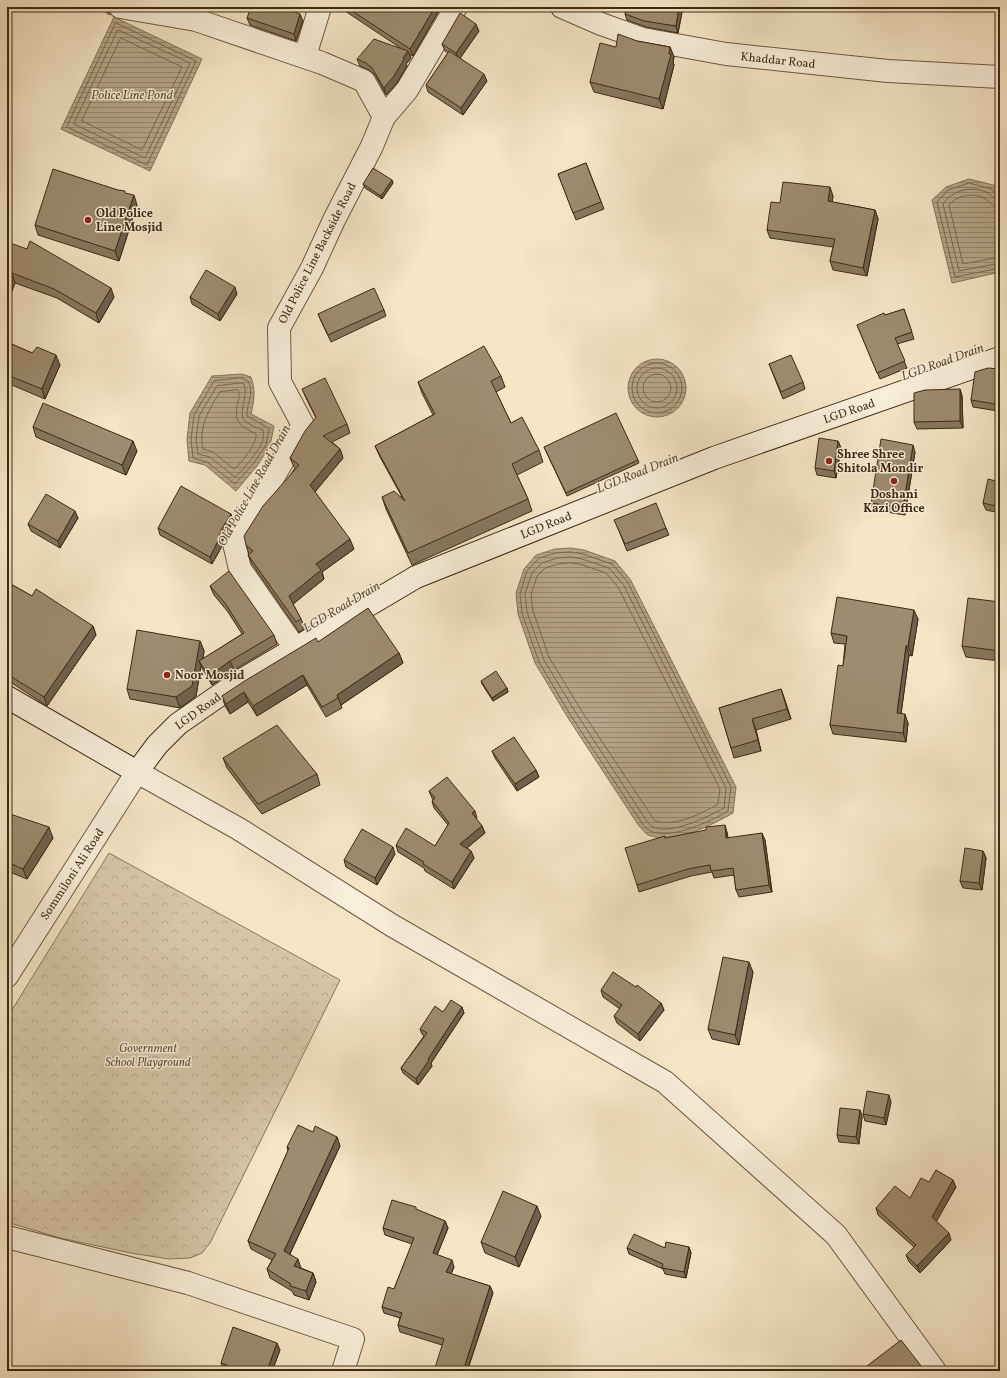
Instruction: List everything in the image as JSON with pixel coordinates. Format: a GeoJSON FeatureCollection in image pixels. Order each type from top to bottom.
{"type":"FeatureCollection","features":[{"type":"Feature","properties":{"kind":"street"},"geometry":{"type":"LineString","coordinates":[[120,7],[196,20],[305,56],[364,81],[384,117],[407,90],[456,7]]}},
{"type":"Feature","properties":{"kind":"street"},"geometry":{"type":"LineString","coordinates":[[305,56],[320,7]]}},
{"type":"Feature","properties":{"kind":"street","name":"Khaddar Road"},"geometry":{"type":"LineString","coordinates":[[562,7],[601,24],[643,39],[726,54],[888,72],[1000,76]]}},
{"type":"Feature","properties":{"kind":"street","name":"Old Police Line Backside Road"},"geometry":{"type":"LineString","coordinates":[[295,648],[240,569],[234,543],[256,508],[303,425],[280,382],[279,328],[312,268],[334,220],[372,146],[384,117]]}},
{"type":"Feature","properties":{"kind":"street","name":"LGD Road"},"geometry":{"type":"LineString","coordinates":[[137,772],[157,745],[178,724],[240,681],[416,577],[714,458],[1000,358]]}},
{"type":"Feature","properties":{"kind":"street"},"geometry":{"type":"LineString","coordinates":[[7,697],[239,829],[393,926],[665,1082],[836,1235],[935,1371]]}},
{"type":"Feature","properties":{"kind":"street","name":"Sommiloni Ali Road"},"geometry":{"type":"LineString","coordinates":[[7,976],[137,772]]}},
{"type":"Feature","properties":{"kind":"street"},"geometry":{"type":"LineString","coordinates":[[7,1237],[188,1283],[353,1339],[344,1371]]}},
{"type":"Feature","properties":{"kind":"green space","name":"Government School Playground"},"geometry":{"type":"Polygon","coordinates":[[[109,853],[340,980],[210,1243],[202,1253],[190,1258],[169,1259],[131,1253],[60,1238],[7,1222],[7,1018],[109,853]]]}},
{"type":"Feature","properties":{"kind":"water","name":"Police Line Pond"},"geometry":{"type":"Polygon","coordinates":[[[114,17],[202,59],[150,171],[61,129],[114,17]]]}},
{"type":"Feature","properties":{"kind":"water"},"geometry":{"type":"Polygon","coordinates":[[[969,179],[997,186],[1000,199],[1000,272],[952,283],[932,200],[946,187],[969,179]]]}},
{"type":"Feature","properties":{"kind":"water"},"geometry":{"type":"Polygon","coordinates":[[[651,359],[663,359],[678,367],[686,382],[686,394],[678,409],[663,417],[651,417],[636,409],[628,394],[628,382],[636,367],[651,359]]]}},
{"type":"Feature","properties":{"kind":"water"},"geometry":{"type":"Polygon","coordinates":[[[242,374],[251,377],[253,382],[254,396],[251,414],[274,426],[270,446],[257,466],[236,491],[205,465],[189,461],[187,439],[190,413],[212,376],[242,374]]]}},
{"type":"Feature","properties":{"kind":"water"},"geometry":{"type":"Polygon","coordinates":[[[571,548],[584,550],[615,561],[630,579],[736,787],[733,813],[703,828],[680,836],[658,837],[648,835],[639,826],[568,718],[535,663],[518,614],[516,593],[524,569],[536,555],[555,549],[571,548]]]}},
{"type":"Feature","properties":{"kind":"building"},"geometry":{"type":"Polygon","coordinates":[[[251,7],[282,7],[300,14],[294,34],[247,18],[251,7]]]}},
{"type":"Feature","properties":{"kind":"building"},"geometry":{"type":"Polygon","coordinates":[[[346,7],[435,7],[410,49],[346,7]]]}},
{"type":"Feature","properties":{"kind":"building"},"geometry":{"type":"Polygon","coordinates":[[[626,7],[645,9],[646,7],[679,7],[676,26],[644,21],[625,14],[626,7]]]}},
{"type":"Feature","properties":{"kind":"building"},"geometry":{"type":"Polygon","coordinates":[[[460,13],[476,24],[456,53],[442,44],[460,13]]]}},
{"type":"Feature","properties":{"kind":"building"},"geometry":{"type":"Polygon","coordinates":[[[618,34],[637,41],[670,47],[669,54],[671,54],[659,99],[590,82],[600,43],[616,47],[618,34]]]}},
{"type":"Feature","properties":{"kind":"building"},"geometry":{"type":"Polygon","coordinates":[[[374,39],[408,51],[394,76],[384,88],[372,68],[366,63],[357,59],[374,39]]]}},
{"type":"Feature","properties":{"kind":"building"},"geometry":{"type":"Polygon","coordinates":[[[449,51],[484,74],[461,108],[426,85],[449,51]]]}},
{"type":"Feature","properties":{"kind":"building"},"geometry":{"type":"Polygon","coordinates":[[[586,163],[601,202],[573,213],[558,174],[586,163]]]}},
{"type":"Feature","properties":{"kind":"building"},"geometry":{"type":"Polygon","coordinates":[[[373,168],[392,180],[381,196],[363,184],[373,168]]]}},
{"type":"Feature","properties":{"kind":"building","name":"Old Police Line Mosjid"},"geometry":{"type":"Polygon","coordinates":[[[53,169],[134,195],[115,251],[35,225],[53,169]]]}},
{"type":"Feature","properties":{"kind":"building"},"geometry":{"type":"Polygon","coordinates":[[[783,182],[830,187],[828,201],[875,210],[863,268],[830,261],[835,239],[767,230],[771,202],[780,203],[783,182]]]}},
{"type":"Feature","properties":{"kind":"building"},"geometry":{"type":"Polygon","coordinates":[[[30,241],[111,288],[96,313],[54,289],[12,273],[7,286],[7,242],[27,249],[30,241]]]}},
{"type":"Feature","properties":{"kind":"building"},"geometry":{"type":"Polygon","coordinates":[[[206,270],[235,287],[218,314],[190,297],[206,270]]]}},
{"type":"Feature","properties":{"kind":"building"},"geometry":{"type":"Polygon","coordinates":[[[374,288],[384,310],[328,335],[318,314],[374,288]]]}},
{"type":"Feature","properties":{"kind":"building"},"geometry":{"type":"Polygon","coordinates":[[[904,309],[912,332],[895,338],[905,361],[877,373],[857,325],[884,313],[885,315],[904,309]]]}},
{"type":"Feature","properties":{"kind":"building"},"geometry":{"type":"Polygon","coordinates":[[[7,342],[32,353],[37,347],[56,355],[42,389],[7,375],[7,342]]]}},
{"type":"Feature","properties":{"kind":"building"},"geometry":{"type":"Polygon","coordinates":[[[484,346],[501,376],[491,381],[511,423],[522,417],[539,450],[512,464],[528,499],[408,553],[382,497],[394,491],[405,501],[375,446],[435,414],[418,382],[484,346]]]}},
{"type":"Feature","properties":{"kind":"building"},"geometry":{"type":"Polygon","coordinates":[[[791,355],[803,382],[781,392],[769,364],[791,355]]]}},
{"type":"Feature","properties":{"kind":"building"},"geometry":{"type":"Polygon","coordinates":[[[988,368],[1000,369],[995,404],[971,400],[975,372],[988,368]]]}},
{"type":"Feature","properties":{"kind":"building"},"geometry":{"type":"Polygon","coordinates":[[[325,378],[347,424],[323,436],[340,449],[310,485],[350,539],[316,564],[321,570],[289,596],[301,619],[296,622],[248,555],[253,551],[246,545],[244,536],[263,506],[299,465],[290,458],[305,431],[316,417],[302,389],[325,378]]]}},
{"type":"Feature","properties":{"kind":"building"},"geometry":{"type":"Polygon","coordinates":[[[960,389],[960,421],[914,422],[914,393],[925,390],[960,389]]]}},
{"type":"Feature","properties":{"kind":"building"},"geometry":{"type":"Polygon","coordinates":[[[43,403],[133,441],[122,465],[33,427],[43,403]]]}},
{"type":"Feature","properties":{"kind":"building"},"geometry":{"type":"Polygon","coordinates":[[[616,413],[638,460],[566,493],[544,447],[616,413]]]}},
{"type":"Feature","properties":{"kind":"building","name":"Shree Shree Shitola Mondir"},"geometry":{"type":"Polygon","coordinates":[[[819,438],[838,441],[834,471],[815,468],[819,438]]]}},
{"type":"Feature","properties":{"kind":"building","name":"Doshani Kazi Office"},"geometry":{"type":"Polygon","coordinates":[[[881,439],[913,445],[903,508],[871,503],[881,439]]]}},
{"type":"Feature","properties":{"kind":"building"},"geometry":{"type":"Polygon","coordinates":[[[988,479],[1000,482],[1000,507],[983,503],[988,479]]]}},
{"type":"Feature","properties":{"kind":"building"},"geometry":{"type":"Polygon","coordinates":[[[181,486],[231,514],[221,530],[219,539],[210,557],[158,528],[181,486]]]}},
{"type":"Feature","properties":{"kind":"building"},"geometry":{"type":"Polygon","coordinates":[[[46,494],[75,511],[58,541],[28,524],[46,494]]]}},
{"type":"Feature","properties":{"kind":"building"},"geometry":{"type":"Polygon","coordinates":[[[656,503],[666,528],[625,544],[614,520],[656,503]]]}},
{"type":"Feature","properties":{"kind":"building"},"geometry":{"type":"Polygon","coordinates":[[[229,571],[274,635],[230,661],[209,676],[199,661],[244,633],[225,603],[210,586],[229,571]]]}},
{"type":"Feature","properties":{"kind":"building"},"geometry":{"type":"Polygon","coordinates":[[[7,582],[32,596],[36,589],[93,626],[44,697],[7,674],[7,582]]]}},
{"type":"Feature","properties":{"kind":"building"},"geometry":{"type":"Polygon","coordinates":[[[837,597],[914,610],[908,646],[906,646],[897,713],[905,714],[903,733],[830,725],[838,665],[843,666],[847,636],[831,633],[837,597]]]}},
{"type":"Feature","properties":{"kind":"building"},"geometry":{"type":"Polygon","coordinates":[[[968,598],[1000,602],[1000,651],[962,646],[968,598]]]}},
{"type":"Feature","properties":{"kind":"building"},"geometry":{"type":"Polygon","coordinates":[[[368,608],[399,653],[337,695],[338,698],[322,707],[303,675],[253,706],[244,692],[226,704],[222,696],[316,638],[318,642],[368,608]]]}},
{"type":"Feature","properties":{"kind":"building","name":"Noor Mosjid"},"geometry":{"type":"Polygon","coordinates":[[[137,630],[200,641],[192,686],[176,697],[127,689],[137,630]]]}},
{"type":"Feature","properties":{"kind":"building"},"geometry":{"type":"Polygon","coordinates":[[[496,671],[507,688],[492,698],[481,681],[496,671]]]}},
{"type":"Feature","properties":{"kind":"building"},"geometry":{"type":"Polygon","coordinates":[[[781,689],[787,709],[752,719],[758,740],[731,748],[719,708],[781,689]]]}},
{"type":"Feature","properties":{"kind":"building"},"geometry":{"type":"Polygon","coordinates":[[[277,725],[317,774],[258,804],[223,758],[277,725]]]}},
{"type":"Feature","properties":{"kind":"building"},"geometry":{"type":"Polygon","coordinates":[[[514,737],[536,770],[515,784],[492,751],[514,737]]]}},
{"type":"Feature","properties":{"kind":"building"},"geometry":{"type":"Polygon","coordinates":[[[447,777],[475,811],[472,813],[482,826],[460,844],[471,851],[452,882],[423,864],[424,862],[396,845],[406,828],[435,846],[449,823],[432,801],[435,798],[429,791],[447,777]]]}},
{"type":"Feature","properties":{"kind":"building"},"geometry":{"type":"Polygon","coordinates":[[[7,813],[49,827],[23,869],[7,862],[7,813]]]}},
{"type":"Feature","properties":{"kind":"building"},"geometry":{"type":"Polygon","coordinates":[[[725,825],[726,838],[762,833],[769,885],[736,890],[733,868],[711,871],[710,865],[688,869],[637,885],[625,848],[665,836],[665,838],[706,830],[706,827],[725,825]]]}},
{"type":"Feature","properties":{"kind":"building"},"geometry":{"type":"Polygon","coordinates":[[[362,829],[393,847],[375,878],[344,860],[362,829]]]}},
{"type":"Feature","properties":{"kind":"building"},"geometry":{"type":"Polygon","coordinates":[[[965,848],[983,851],[979,883],[960,881],[965,848]]]}},
{"type":"Feature","properties":{"kind":"building"},"geometry":{"type":"Polygon","coordinates":[[[723,957],[749,962],[735,1035],[708,1029],[723,957]]]}},
{"type":"Feature","properties":{"kind":"building"},"geometry":{"type":"Polygon","coordinates":[[[613,972],[636,987],[637,985],[661,1003],[638,1034],[614,1016],[622,1005],[601,990],[613,972]]]}},
{"type":"Feature","properties":{"kind":"building"},"geometry":{"type":"Polygon","coordinates":[[[451,1000],[462,1007],[416,1079],[401,1068],[427,1033],[420,1029],[435,1006],[443,1012],[451,1000]]]}},
{"type":"Feature","properties":{"kind":"building"},"geometry":{"type":"Polygon","coordinates":[[[867,1091],[889,1095],[884,1118],[863,1114],[867,1091]]]}},
{"type":"Feature","properties":{"kind":"building"},"geometry":{"type":"Polygon","coordinates":[[[840,1108],[860,1110],[856,1137],[837,1135],[840,1108]]]}},
{"type":"Feature","properties":{"kind":"building"},"geometry":{"type":"Polygon","coordinates":[[[298,1125],[313,1132],[315,1126],[337,1137],[284,1251],[298,1259],[294,1266],[313,1273],[306,1291],[290,1286],[291,1284],[267,1269],[276,1254],[248,1241],[289,1148],[287,1147],[298,1125]]]}},
{"type":"Feature","properties":{"kind":"building"},"geometry":{"type":"Polygon","coordinates":[[[936,1170],[953,1180],[932,1217],[949,1233],[917,1266],[906,1255],[916,1245],[876,1208],[895,1186],[910,1198],[921,1178],[929,1182],[936,1170]]]}},
{"type":"Feature","properties":{"kind":"building"},"geometry":{"type":"Polygon","coordinates":[[[503,1191],[537,1206],[515,1257],[481,1242],[503,1191]]]}},
{"type":"Feature","properties":{"kind":"building"},"geometry":{"type":"Polygon","coordinates":[[[392,1200],[416,1207],[416,1209],[445,1221],[433,1253],[452,1260],[446,1272],[490,1286],[465,1365],[473,1367],[472,1371],[434,1371],[444,1339],[398,1325],[402,1313],[382,1307],[388,1287],[394,1289],[414,1238],[383,1228],[392,1200]]]}},
{"type":"Feature","properties":{"kind":"building"},"geometry":{"type":"Polygon","coordinates":[[[634,1234],[665,1248],[666,1242],[689,1247],[684,1272],[662,1268],[663,1264],[627,1248],[634,1234]]]}},
{"type":"Feature","properties":{"kind":"building"},"geometry":{"type":"Polygon","coordinates":[[[233,1327],[277,1343],[267,1371],[230,1371],[226,1368],[227,1365],[221,1363],[233,1327]]]}},
{"type":"Feature","properties":{"kind":"building"},"geometry":{"type":"Polygon","coordinates":[[[901,1340],[925,1371],[871,1371],[867,1366],[901,1340]]]}},
{"type":"Feature","properties":{"kind":"waterway","name":"Old Police Line Road Drain"},"geometry":{"type":"LineString","coordinates":[[106,7],[109,12],[119,13]]}},
{"type":"Feature","properties":{"kind":"place","name":"Old Police Line Mosjid"},"geometry":{"type":"Point","coordinates":[88,220]}},
{"type":"Feature","properties":{"kind":"place","name":"Shree Shree Shitola Mondir"},"geometry":{"type":"Point","coordinates":[829,461]}},
{"type":"Feature","properties":{"kind":"place","name":"Doshani Kazi Office"},"geometry":{"type":"Point","coordinates":[894,481]}},
{"type":"Feature","properties":{"kind":"place","name":"Noor Mosjid"},"geometry":{"type":"Point","coordinates":[167,675]}},
{"type":"Feature","properties":{"kind":"water label","name":"LGD Road Drain"},"geometry":{"type":"Point","coordinates":[942,361]}},
{"type":"Feature","properties":{"kind":"water label","name":"LGD Road Drain"},"geometry":{"type":"Point","coordinates":[637,472]}},
{"type":"Feature","properties":{"kind":"water label","name":"LGD Road Drain"},"geometry":{"type":"Point","coordinates":[341,606]}}]}
